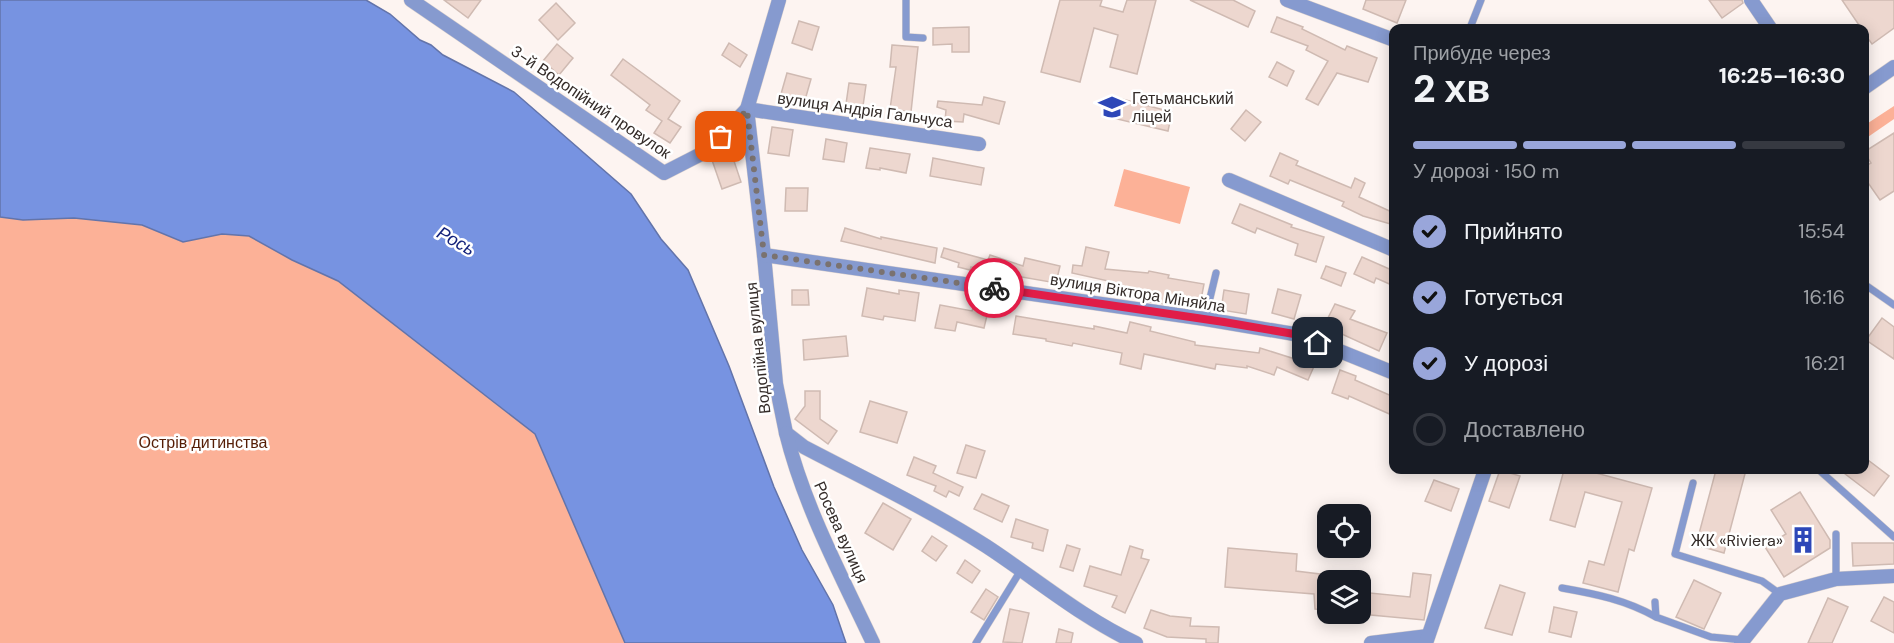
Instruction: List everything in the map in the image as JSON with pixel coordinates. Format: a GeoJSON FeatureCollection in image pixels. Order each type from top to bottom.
{"type":"FeatureCollection","features":[{"type":"Feature","properties":{"kind":"street","name":"3-й Водопійний провулок"},"geometry":{"type":"LineString","coordinates":[[411,0],[664,173],[707,151],[747,110]]}},
{"type":"Feature","properties":{"kind":"street","name":"Водопійна вулиця"},"geometry":{"type":"LineString","coordinates":[[779,0],[747,110],[776,384],[786,433],[804,447],[929,512],[1021,570],[1120,640],[1136,643]]}},
{"type":"Feature","properties":{"kind":"street"},"geometry":{"type":"LineString","coordinates":[[1287,0],[1389,38]]}},
{"type":"Feature","properties":{"kind":"street"},"geometry":{"type":"LineString","coordinates":[[1751,0],[1767,24]]}},
{"type":"Feature","properties":{"kind":"street"},"geometry":{"type":"LineString","coordinates":[[1869,84],[1894,67]]}},
{"type":"Feature","properties":{"kind":"street","name":"вулиця Андрія Гальчуса"},"geometry":{"type":"LineString","coordinates":[[747,110],[978,144]]}},
{"type":"Feature","properties":{"kind":"street"},"geometry":{"type":"LineString","coordinates":[[1229,180],[1389,248]]}},
{"type":"Feature","properties":{"kind":"street","name":"вулиця Віктора Міняйла"},"geometry":{"type":"LineString","coordinates":[[764,255],[1205,319],[1300,335],[1389,371]]}},
{"type":"Feature","properties":{"kind":"street","name":"Росева вулиця"},"geometry":{"type":"LineString","coordinates":[[786,433],[797,474],[817,524],[873,643]]}},
{"type":"Feature","properties":{"kind":"street"},"geometry":{"type":"LineString","coordinates":[[1371,643],[1427,640],[1484,474]]}},
{"type":"Feature","properties":{"kind":"street"},"geometry":{"type":"LineString","coordinates":[[1742,641],[1780,594],[1836,579],[1894,576]]}},
{"type":"Feature","properties":{"kind":"lane"},"geometry":{"type":"LineString","coordinates":[[906,0],[904,22],[906,37],[923,38]]}},
{"type":"Feature","properties":{"kind":"lane"},"geometry":{"type":"LineString","coordinates":[[1472,24],[1481,0]]}},
{"type":"Feature","properties":{"kind":"lane"},"geometry":{"type":"LineString","coordinates":[[1205,319],[1216,273]]}},
{"type":"Feature","properties":{"kind":"lane"},"geometry":{"type":"LineString","coordinates":[[1869,288],[1894,305]]}},
{"type":"Feature","properties":{"kind":"lane"},"geometry":{"type":"LineString","coordinates":[[1823,474],[1894,537]]}},
{"type":"Feature","properties":{"kind":"lane"},"geometry":{"type":"LineString","coordinates":[[1693,483],[1675,554],[1762,581],[1780,594]]}},
{"type":"Feature","properties":{"kind":"lane"},"geometry":{"type":"LineString","coordinates":[[1836,534],[1836,579]]}},
{"type":"Feature","properties":{"kind":"lane"},"geometry":{"type":"LineString","coordinates":[[976,643],[1021,570]]}},
{"type":"Feature","properties":{"kind":"lane"},"geometry":{"type":"LineString","coordinates":[[1562,588],[1636,605],[1656,617],[1711,637],[1742,641]]}},
{"type":"Feature","properties":{"kind":"lane"},"geometry":{"type":"LineString","coordinates":[[1655,602],[1656,617]]}},
{"type":"Feature","properties":{"kind":"green space"},"geometry":{"type":"Polygon","coordinates":[[[1894,106],[1894,119],[1869,136],[1869,122],[1894,106]]]}},
{"type":"Feature","properties":{"kind":"green space"},"geometry":{"type":"Polygon","coordinates":[[[1124,169],[1190,187],[1180,224],[1114,206],[1124,169]]]}},
{"type":"Feature","properties":{"kind":"green space","name":"Острів дитинства"},"geometry":{"type":"Polygon","coordinates":[[[0,217],[23,220],[74,218],[142,225],[183,242],[222,234],[249,236],[292,260],[338,281],[535,434],[625,643],[0,643],[0,217]]]}},
{"type":"Feature","properties":{"kind":"water","name":"Рось"},"geometry":{"type":"Polygon","coordinates":[[[0,0],[366,0],[390,14],[420,40],[431,45],[443,55],[514,92],[631,194],[661,239],[688,270],[729,366],[774,487],[802,550],[833,605],[846,643],[625,643],[535,434],[338,281],[292,260],[249,236],[222,234],[183,242],[142,225],[74,218],[23,220],[0,217],[0,0]]]}},
{"type":"Feature","properties":{"kind":"building"},"geometry":{"type":"Polygon","coordinates":[[[444,0],[481,0],[468,18],[444,0]]]}},
{"type":"Feature","properties":{"kind":"building"},"geometry":{"type":"Polygon","coordinates":[[[1060,0],[1102,0],[1100,6],[1123,12],[1127,0],[1156,0],[1137,74],[1110,67],[1118,35],[1094,28],[1080,82],[1041,72],[1060,0]]]}},
{"type":"Feature","properties":{"kind":"building"},"geometry":{"type":"Polygon","coordinates":[[[1190,0],[1233,0],[1255,11],[1248,27],[1190,0]]]}},
{"type":"Feature","properties":{"kind":"building"},"geometry":{"type":"Polygon","coordinates":[[[1366,0],[1406,0],[1397,23],[1363,9],[1366,0]]]}},
{"type":"Feature","properties":{"kind":"building"},"geometry":{"type":"Polygon","coordinates":[[[1709,0],[1742,0],[1743,3],[1722,18],[1709,0]]]}},
{"type":"Feature","properties":{"kind":"building"},"geometry":{"type":"Polygon","coordinates":[[[1842,0],[1894,0],[1894,28],[1872,44],[1869,40],[1869,24],[1858,24],[1842,0]]]}},
{"type":"Feature","properties":{"kind":"building"},"geometry":{"type":"Polygon","coordinates":[[[556,3],[575,23],[558,40],[539,20],[556,3]]]}},
{"type":"Feature","properties":{"kind":"building"},"geometry":{"type":"Polygon","coordinates":[[[1277,17],[1303,27],[1302,29],[1345,50],[1347,46],[1377,58],[1368,82],[1337,73],[1318,105],[1306,99],[1328,61],[1306,50],[1308,46],[1271,32],[1277,17]]]}},
{"type":"Feature","properties":{"kind":"building"},"geometry":{"type":"Polygon","coordinates":[[[799,21],[819,27],[812,50],[792,43],[799,21]]]}},
{"type":"Feature","properties":{"kind":"building"},"geometry":{"type":"Polygon","coordinates":[[[969,27],[969,52],[952,52],[952,44],[933,45],[933,28],[969,27]]]}},
{"type":"Feature","properties":{"kind":"building"},"geometry":{"type":"Polygon","coordinates":[[[729,43],[747,55],[740,67],[722,55],[729,43]]]}},
{"type":"Feature","properties":{"kind":"building"},"geometry":{"type":"Polygon","coordinates":[[[557,44],[573,58],[559,75],[543,61],[557,44]]]}},
{"type":"Feature","properties":{"kind":"building"},"geometry":{"type":"Polygon","coordinates":[[[892,45],[918,47],[911,112],[890,109],[896,67],[890,67],[892,45]]]}},
{"type":"Feature","properties":{"kind":"building"},"geometry":{"type":"Polygon","coordinates":[[[623,59],[680,101],[668,119],[681,127],[670,143],[654,133],[662,121],[646,110],[650,105],[611,75],[623,59]]]}},
{"type":"Feature","properties":{"kind":"building"},"geometry":{"type":"Polygon","coordinates":[[[1277,62],[1294,71],[1287,86],[1269,77],[1277,62]]]}},
{"type":"Feature","properties":{"kind":"building"},"geometry":{"type":"Polygon","coordinates":[[[787,73],[811,79],[805,100],[781,94],[787,73]]]}},
{"type":"Feature","properties":{"kind":"building"},"geometry":{"type":"Polygon","coordinates":[[[849,83],[866,85],[863,106],[846,104],[849,83]]]}},
{"type":"Feature","properties":{"kind":"building"},"geometry":{"type":"Polygon","coordinates":[[[984,97],[1005,102],[999,124],[964,114],[963,122],[945,121],[946,110],[937,107],[938,101],[982,105],[984,97]]]}},
{"type":"Feature","properties":{"kind":"building"},"geometry":{"type":"Polygon","coordinates":[[[1118,98],[1172,112],[1168,131],[1113,118],[1118,98]]]}},
{"type":"Feature","properties":{"kind":"building"},"geometry":{"type":"Polygon","coordinates":[[[1246,110],[1261,122],[1245,141],[1231,129],[1246,110]]]}},
{"type":"Feature","properties":{"kind":"building"},"geometry":{"type":"Polygon","coordinates":[[[772,127],[793,130],[789,156],[768,153],[772,127]]]}},
{"type":"Feature","properties":{"kind":"building"},"geometry":{"type":"Polygon","coordinates":[[[1894,133],[1894,191],[1880,200],[1869,184],[1869,164],[1871,163],[1869,149],[1894,133]]]}},
{"type":"Feature","properties":{"kind":"building"},"geometry":{"type":"Polygon","coordinates":[[[826,139],[847,143],[844,162],[823,159],[826,139]]]}},
{"type":"Feature","properties":{"kind":"building"},"geometry":{"type":"Polygon","coordinates":[[[870,148],[910,154],[906,173],[866,168],[870,148]]]}},
{"type":"Feature","properties":{"kind":"building"},"geometry":{"type":"Polygon","coordinates":[[[730,149],[741,182],[722,189],[712,160],[730,149]]]}},
{"type":"Feature","properties":{"kind":"building"},"geometry":{"type":"Polygon","coordinates":[[[1280,153],[1298,161],[1296,165],[1351,188],[1355,178],[1365,183],[1359,197],[1389,211],[1389,224],[1363,216],[1342,206],[1344,202],[1290,180],[1288,184],[1270,176],[1280,153]]]}},
{"type":"Feature","properties":{"kind":"building"},"geometry":{"type":"Polygon","coordinates":[[[933,158],[984,168],[981,185],[930,176],[933,158]]]}},
{"type":"Feature","properties":{"kind":"building"},"geometry":{"type":"Polygon","coordinates":[[[786,188],[808,188],[807,211],[785,211],[786,188]]]}},
{"type":"Feature","properties":{"kind":"building"},"geometry":{"type":"Polygon","coordinates":[[[1240,204],[1292,225],[1291,227],[1324,237],[1316,262],[1295,255],[1298,244],[1257,228],[1255,233],[1232,223],[1240,204]]]}},
{"type":"Feature","properties":{"kind":"building"},"geometry":{"type":"Polygon","coordinates":[[[845,228],[881,239],[881,237],[937,248],[935,263],[841,241],[845,228]]]}},
{"type":"Feature","properties":{"kind":"building"},"geometry":{"type":"Polygon","coordinates":[[[1086,247],[1109,252],[1105,269],[1148,273],[1149,271],[1169,275],[1168,278],[1204,284],[1200,305],[1165,298],[1164,304],[1143,301],[1144,298],[1111,295],[1113,282],[1072,273],[1073,265],[1082,266],[1086,247]]]}},
{"type":"Feature","properties":{"kind":"building"},"geometry":{"type":"Polygon","coordinates":[[[944,248],[988,260],[990,255],[1023,266],[1025,258],[1060,266],[1056,283],[1005,274],[1004,277],[971,267],[970,270],[958,267],[959,263],[941,257],[944,248]]]}},
{"type":"Feature","properties":{"kind":"building"},"geometry":{"type":"Polygon","coordinates":[[[1362,257],[1389,269],[1389,284],[1376,278],[1374,283],[1354,274],[1362,257]]]}},
{"type":"Feature","properties":{"kind":"building"},"geometry":{"type":"Polygon","coordinates":[[[1326,266],[1346,273],[1341,286],[1321,278],[1326,266]]]}},
{"type":"Feature","properties":{"kind":"building"},"geometry":{"type":"Polygon","coordinates":[[[867,288],[899,294],[899,290],[919,293],[915,321],[884,316],[883,320],[862,316],[867,288]]]}},
{"type":"Feature","properties":{"kind":"building"},"geometry":{"type":"Polygon","coordinates":[[[1278,289],[1301,295],[1294,319],[1272,313],[1278,289]]]}},
{"type":"Feature","properties":{"kind":"building"},"geometry":{"type":"Polygon","coordinates":[[[792,290],[808,290],[809,305],[792,305],[792,290]]]}},
{"type":"Feature","properties":{"kind":"building"},"geometry":{"type":"Polygon","coordinates":[[[1224,290],[1249,294],[1246,314],[1221,310],[1224,290]]]}},
{"type":"Feature","properties":{"kind":"building"},"geometry":{"type":"Polygon","coordinates":[[[1335,304],[1355,311],[1350,319],[1387,333],[1379,351],[1324,326],[1335,304]]]}},
{"type":"Feature","properties":{"kind":"building"},"geometry":{"type":"Polygon","coordinates":[[[940,305],[972,311],[973,308],[988,311],[984,328],[957,322],[955,331],[935,328],[940,305]]]}},
{"type":"Feature","properties":{"kind":"building"},"geometry":{"type":"Polygon","coordinates":[[[1016,316],[1094,329],[1094,326],[1127,333],[1130,322],[1151,327],[1150,331],[1195,342],[1195,345],[1259,353],[1260,348],[1295,359],[1296,356],[1315,364],[1308,380],[1277,367],[1274,375],[1247,366],[1247,368],[1216,364],[1215,369],[1144,354],[1141,369],[1120,364],[1122,353],[1013,334],[1016,316]]]}},
{"type":"Feature","properties":{"kind":"building"},"geometry":{"type":"Polygon","coordinates":[[[1882,318],[1894,327],[1894,359],[1869,342],[1869,336],[1882,318]]]}},
{"type":"Feature","properties":{"kind":"building"},"geometry":{"type":"Polygon","coordinates":[[[846,336],[848,356],[804,360],[803,340],[846,336]]]}},
{"type":"Feature","properties":{"kind":"building"},"geometry":{"type":"Polygon","coordinates":[[[1340,370],[1356,376],[1355,380],[1389,395],[1389,414],[1349,396],[1348,399],[1332,393],[1340,370]]]}},
{"type":"Feature","properties":{"kind":"building"},"geometry":{"type":"Polygon","coordinates":[[[805,391],[820,391],[820,419],[837,431],[828,444],[795,419],[805,406],[805,391]]]}},
{"type":"Feature","properties":{"kind":"building"},"geometry":{"type":"Polygon","coordinates":[[[870,401],[907,412],[897,443],[860,432],[870,401]]]}},
{"type":"Feature","properties":{"kind":"building"},"geometry":{"type":"Polygon","coordinates":[[[966,445],[985,451],[976,478],[957,473],[966,445]]]}},
{"type":"Feature","properties":{"kind":"building"},"geometry":{"type":"Polygon","coordinates":[[[914,457],[936,466],[933,473],[963,487],[959,496],[949,491],[946,497],[934,491],[936,486],[907,475],[914,457]]]}},
{"type":"Feature","properties":{"kind":"building"},"geometry":{"type":"Polygon","coordinates":[[[1869,461],[1889,476],[1874,496],[1845,474],[1869,474],[1869,461]]]}},
{"type":"Feature","properties":{"kind":"building"},"geometry":{"type":"Polygon","coordinates":[[[1499,474],[1520,476],[1509,508],[1489,501],[1499,474]]]}},
{"type":"Feature","properties":{"kind":"building"},"geometry":{"type":"Polygon","coordinates":[[[1563,474],[1600,474],[1652,488],[1634,551],[1629,549],[1618,592],[1583,583],[1589,561],[1604,565],[1622,502],[1585,492],[1575,527],[1550,520],[1563,474]]]}},
{"type":"Feature","properties":{"kind":"building"},"geometry":{"type":"Polygon","coordinates":[[[1715,474],[1745,474],[1724,553],[1696,545],[1715,474]]]}},
{"type":"Feature","properties":{"kind":"building"},"geometry":{"type":"Polygon","coordinates":[[[1434,480],[1459,489],[1451,511],[1425,501],[1434,480]]]}},
{"type":"Feature","properties":{"kind":"building","name":"ЖК «Riviera»"},"geometry":{"type":"Polygon","coordinates":[[[1800,492],[1830,540],[1830,548],[1784,577],[1765,547],[1786,534],[1771,510],[1800,492]]]}},
{"type":"Feature","properties":{"kind":"building"},"geometry":{"type":"Polygon","coordinates":[[[982,494],[1009,506],[1002,522],[974,509],[982,494]]]}},
{"type":"Feature","properties":{"kind":"building"},"geometry":{"type":"Polygon","coordinates":[[[883,503],[911,519],[893,550],[865,533],[883,503]]]}},
{"type":"Feature","properties":{"kind":"building"},"geometry":{"type":"Polygon","coordinates":[[[1016,519],[1048,530],[1043,551],[1032,548],[1033,543],[1011,537],[1016,519]]]}},
{"type":"Feature","properties":{"kind":"building"},"geometry":{"type":"Polygon","coordinates":[[[932,536],[947,546],[936,561],[922,551],[932,536]]]}},
{"type":"Feature","properties":{"kind":"building"},"geometry":{"type":"Polygon","coordinates":[[[1852,543],[1894,543],[1894,564],[1853,566],[1852,543]]]}},
{"type":"Feature","properties":{"kind":"building"},"geometry":{"type":"Polygon","coordinates":[[[1067,545],[1080,549],[1073,571],[1060,567],[1067,545]]]}},
{"type":"Feature","properties":{"kind":"building"},"geometry":{"type":"Polygon","coordinates":[[[1130,546],[1143,550],[1141,558],[1149,560],[1125,613],[1112,607],[1117,596],[1084,586],[1090,566],[1121,575],[1130,546]]]}},
{"type":"Feature","properties":{"kind":"building"},"geometry":{"type":"Polygon","coordinates":[[[1228,548],[1297,554],[1296,571],[1317,574],[1317,609],[1315,609],[1314,594],[1225,587],[1228,548]]]}},
{"type":"Feature","properties":{"kind":"building"},"geometry":{"type":"Polygon","coordinates":[[[965,560],[980,571],[972,583],[957,573],[965,560]]]}},
{"type":"Feature","properties":{"kind":"building"},"geometry":{"type":"Polygon","coordinates":[[[1413,573],[1431,575],[1424,620],[1371,615],[1371,593],[1410,597],[1413,573]]]}},
{"type":"Feature","properties":{"kind":"building"},"geometry":{"type":"Polygon","coordinates":[[[1694,580],[1721,593],[1704,629],[1676,617],[1694,580]]]}},
{"type":"Feature","properties":{"kind":"building"},"geometry":{"type":"Polygon","coordinates":[[[1500,585],[1525,593],[1512,635],[1485,628],[1500,585]]]}},
{"type":"Feature","properties":{"kind":"building"},"geometry":{"type":"Polygon","coordinates":[[[986,589],[998,597],[984,620],[971,612],[986,589]]]}},
{"type":"Feature","properties":{"kind":"building"},"geometry":{"type":"Polygon","coordinates":[[[1884,597],[1894,602],[1894,633],[1871,621],[1884,597]]]}},
{"type":"Feature","properties":{"kind":"building"},"geometry":{"type":"Polygon","coordinates":[[[1828,598],[1848,607],[1832,643],[1808,643],[1828,598]]]}},
{"type":"Feature","properties":{"kind":"building"},"geometry":{"type":"Polygon","coordinates":[[[1554,607],[1577,612],[1571,637],[1549,632],[1554,607]]]}},
{"type":"Feature","properties":{"kind":"building"},"geometry":{"type":"Polygon","coordinates":[[[1010,609],[1029,613],[1022,643],[1003,642],[1010,609]]]}},
{"type":"Feature","properties":{"kind":"building"},"geometry":{"type":"Polygon","coordinates":[[[1151,610],[1170,616],[1191,618],[1190,626],[1219,627],[1218,643],[1206,643],[1206,639],[1167,637],[1144,628],[1151,610]]]}},
{"type":"Feature","properties":{"kind":"building"},"geometry":{"type":"Polygon","coordinates":[[[1059,629],[1073,633],[1071,643],[1056,643],[1059,629]]]}},
{"type":"Feature","properties":{"kind":"way so far"},"geometry":{"type":"LineString","coordinates":[[721,137],[747,110],[764,255],[994,288]]}},
{"type":"Feature","properties":{"kind":"place","name":"Гетьманський ліцей"},"geometry":{"type":"Point","coordinates":[1112,107]}},
{"type":"Feature","properties":{"kind":"place","name":"ЖК «Riviera»"},"geometry":{"type":"Point","coordinates":[1803,540]}},
{"type":"Feature","properties":{"kind":"route"},"geometry":{"type":"LineString","coordinates":[[994,288],[1224,322],[1300,335],[1318,343]]}}]}
